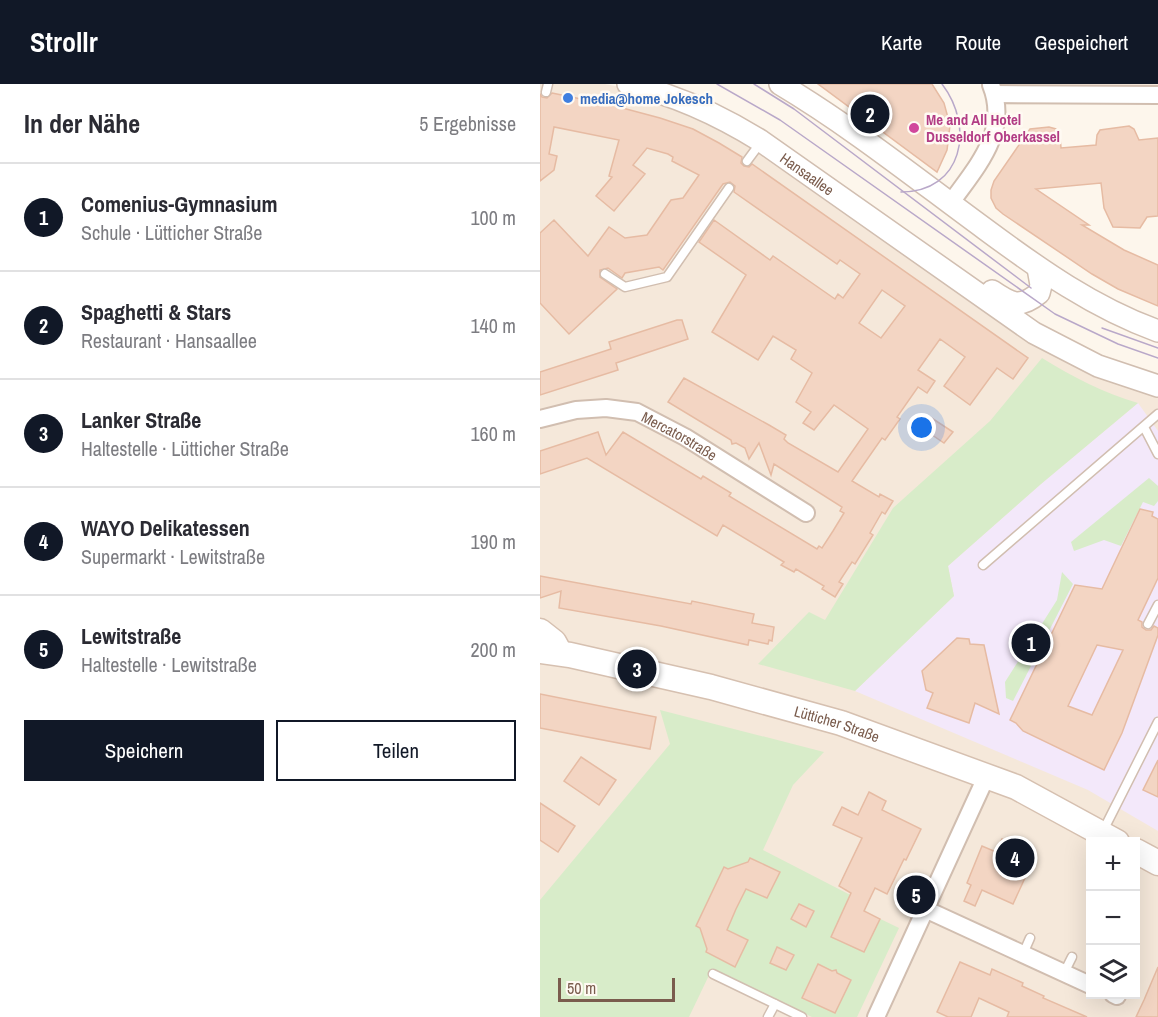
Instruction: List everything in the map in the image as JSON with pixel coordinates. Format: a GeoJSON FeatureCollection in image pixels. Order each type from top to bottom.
{"type":"FeatureCollection","features":[{"type":"Feature","properties":{"kind":"main road"},"geometry":{"type":"LineString","coordinates":[[540,631],[554,642],[550,652]]}},
{"type":"Feature","properties":{"kind":"main road","name":"Lütticher Straße"},"geometry":{"type":"LineString","coordinates":[[550,652],[700,684],[841,723],[1016,787],[1110,837]]}},
{"type":"Feature","properties":{"kind":"main road"},"geometry":{"type":"LineString","coordinates":[[1140,853],[1158,863]]}},
{"type":"Feature","properties":{"kind":"street","name":"Hansaallee"},"geometry":{"type":"LineString","coordinates":[[628,84],[670,95],[718,115],[761,141],[1034,333],[1077,356],[1123,376],[1158,386]]}},
{"type":"Feature","properties":{"kind":"street"},"geometry":{"type":"LineString","coordinates":[[780,84],[825,113],[1038,268],[1118,315],[1158,331]]}},
{"type":"Feature","properties":{"kind":"street"},"geometry":{"type":"LineString","coordinates":[[950,204],[990,144],[997,128],[998,111],[993,89],[1158,95]]}},
{"type":"Feature","properties":{"kind":"street","name":"Hansaallee"},"geometry":{"type":"LineString","coordinates":[[975,291],[990,290],[1008,302],[1025,303],[1039,293],[1041,285],[1038,268]]}},
{"type":"Feature","properties":{"kind":"street","name":"Mercatorstraße"},"geometry":{"type":"LineString","coordinates":[[540,419],[576,410],[606,408],[637,412],[685,437],[806,513]]}},
{"type":"Feature","properties":{"kind":"street"},"geometry":{"type":"LineString","coordinates":[[876,1017],[987,775]]}},
{"type":"Feature","properties":{"kind":"street"},"geometry":{"type":"LineString","coordinates":[[925,909],[1026,946],[1064,973],[1086,983]]}},
{"type":"Feature","properties":{"kind":"lane"},"geometry":{"type":"LineString","coordinates":[[747,161],[761,141]]}},
{"type":"Feature","properties":{"kind":"lane"},"geometry":{"type":"LineString","coordinates":[[605,274],[625,287],[667,277],[729,188]]}},
{"type":"Feature","properties":{"kind":"lane"},"geometry":{"type":"LineString","coordinates":[[983,565],[1158,414]]}},
{"type":"Feature","properties":{"kind":"lane"},"geometry":{"type":"LineString","coordinates":[[1144,428],[1158,454]]}},
{"type":"Feature","properties":{"kind":"lane"},"geometry":{"type":"LineString","coordinates":[[1148,624],[1158,605]]}},
{"type":"Feature","properties":{"kind":"lane"},"geometry":{"type":"LineString","coordinates":[[1110,837],[1158,722]]}},
{"type":"Feature","properties":{"kind":"lane"},"geometry":{"type":"LineString","coordinates":[[1064,973],[1071,957]]}},
{"type":"Feature","properties":{"kind":"lane"},"geometry":{"type":"LineString","coordinates":[[713,974],[802,1017]]}},
{"type":"Feature","properties":{"kind":"lane"},"geometry":{"type":"LineString","coordinates":[[768,1017],[775,1004]]}},
{"type":"Feature","properties":{"kind":"shaded area"},"geometry":{"type":"Polygon","coordinates":[[[540,84],[605,84],[645,92],[695,109],[974,296],[1158,394],[1158,859],[1140,845],[1140,837],[1117,837],[991,772],[573,649],[540,622],[540,84]]]}},
{"type":"Feature","properties":{"kind":"shaded area"},"geometry":{"type":"Polygon","coordinates":[[[992,84],[1158,84],[1158,102],[994,105],[992,84]]]}},
{"type":"Feature","properties":{"kind":"shaded area"},"geometry":{"type":"Polygon","coordinates":[[[1138,403],[1158,431],[1158,831],[1088,790],[855,691],[954,596],[948,566],[1138,403]]]}},
{"type":"Feature","properties":{"kind":"shaded area"},"geometry":{"type":"Polygon","coordinates":[[[540,655],[748,700],[985,779],[1096,837],[1086,837],[1086,999],[1140,999],[1140,860],[1158,869],[1158,1017],[540,1017],[540,655]]]}},
{"type":"Feature","properties":{"kind":"green space"},"geometry":{"type":"Polygon","coordinates":[[[1042,358],[1089,384],[1138,403],[948,566],[954,596],[855,691],[758,664],[809,612],[825,620],[893,508],[990,421],[1042,358]]]}},
{"type":"Feature","properties":{"kind":"green space"},"geometry":{"type":"Polygon","coordinates":[[[1149,478],[1158,486],[1158,501],[1154,506],[1143,502],[1121,546],[1104,540],[1074,551],[1071,542],[1149,478]]]}},
{"type":"Feature","properties":{"kind":"green space"},"geometry":{"type":"Polygon","coordinates":[[[1062,572],[1073,584],[1013,701],[1006,698],[1005,682],[1057,600],[1062,572]]]}},
{"type":"Feature","properties":{"kind":"green space"},"geometry":{"type":"Polygon","coordinates":[[[660,710],[824,752],[793,785],[763,850],[862,901],[866,912],[899,928],[857,1017],[812,1017],[712,969],[689,1017],[540,1017],[540,900],[670,744],[660,710]]]}},
{"type":"Feature","properties":{"kind":"building","name":"Me and All Hotel Dusseldorf Oberkassel"},"geometry":{"type":"Polygon","coordinates":[[[818,84],[932,84],[944,103],[950,125],[947,150],[937,172],[818,84]]]}},
{"type":"Feature","properties":{"kind":"building"},"geometry":{"type":"Polygon","coordinates":[[[552,93],[615,106],[693,129],[719,143],[742,157],[741,163],[744,166],[749,167],[752,164],[1028,358],[1013,379],[997,368],[970,405],[944,386],[965,357],[940,339],[918,370],[935,381],[927,393],[918,387],[897,417],[900,419],[885,440],[882,438],[852,481],[879,497],[880,494],[893,501],[885,514],[882,512],[870,533],[873,535],[855,564],[852,562],[839,582],[843,584],[835,597],[822,589],[824,586],[796,569],[794,572],[781,565],[784,562],[723,525],[717,536],[587,458],[540,474],[540,451],[598,432],[606,455],[623,432],[701,479],[703,476],[731,493],[729,496],[817,549],[819,546],[822,548],[844,513],[840,511],[842,507],[774,464],[771,475],[759,443],[749,459],[745,448],[736,443],[732,444],[731,440],[668,402],[684,378],[786,435],[784,439],[788,443],[838,472],[868,429],[834,405],[814,430],[803,423],[811,412],[796,402],[812,373],[791,359],[796,350],[773,336],[758,360],[712,332],[746,275],[699,242],[714,220],[770,260],[773,256],[835,299],[838,294],[843,298],[860,274],[840,260],[837,264],[734,192],[735,186],[730,182],[723,184],[663,270],[659,267],[625,273],[622,278],[608,268],[600,270],[600,277],[617,289],[569,334],[540,303],[540,233],[554,220],[588,256],[609,227],[625,238],[647,235],[671,200],[683,198],[699,175],[672,161],[673,157],[668,154],[647,148],[633,165],[645,174],[614,211],[596,196],[612,177],[609,176],[619,140],[554,127],[549,154],[557,156],[554,170],[540,181],[540,94],[547,98],[552,93]],[[882,290],[859,323],[881,338],[905,306],[882,290]]]}},
{"type":"Feature","properties":{"kind":"building"},"geometry":{"type":"Polygon","coordinates":[[[1129,126],[1134,129],[1139,140],[1158,138],[1158,216],[1147,217],[1140,228],[1113,227],[1104,208],[1101,183],[1036,189],[1089,225],[1082,225],[1124,250],[1158,265],[1158,306],[1118,289],[1092,274],[1003,214],[996,208],[991,198],[994,181],[1030,129],[1049,127],[1056,129],[1060,135],[1061,148],[1096,145],[1100,130],[1129,126]]]}},
{"type":"Feature","properties":{"kind":"building"},"geometry":{"type":"Polygon","coordinates":[[[682,320],[688,339],[616,363],[618,370],[540,395],[540,372],[611,349],[609,342],[682,320]]]}},
{"type":"Feature","properties":{"kind":"building"},"geometry":{"type":"Polygon","coordinates":[[[930,417],[953,432],[944,443],[922,428],[930,417]]]}},
{"type":"Feature","properties":{"kind":"building"},"geometry":{"type":"Polygon","coordinates":[[[1140,509],[1153,512],[1152,516],[1158,519],[1158,578],[1138,620],[1142,622],[1142,627],[1146,630],[1151,630],[1154,626],[1158,628],[1158,635],[1122,733],[1104,770],[1023,731],[1010,720],[1075,585],[1102,589],[1140,509]],[[1097,645],[1068,706],[1092,715],[1123,650],[1097,645]]]}},
{"type":"Feature","properties":{"kind":"building"},"geometry":{"type":"Polygon","coordinates":[[[540,576],[691,604],[692,601],[754,614],[752,623],[774,627],[772,641],[769,640],[768,644],[749,640],[748,645],[661,626],[559,608],[561,591],[540,598],[540,576]]]}},
{"type":"Feature","properties":{"kind":"building"},"geometry":{"type":"Polygon","coordinates":[[[957,638],[969,639],[970,644],[984,645],[999,714],[975,703],[969,723],[927,708],[933,693],[926,690],[922,671],[957,638]]]}},
{"type":"Feature","properties":{"kind":"building"},"geometry":{"type":"Polygon","coordinates":[[[540,694],[656,717],[650,749],[540,728],[540,694]]]}},
{"type":"Feature","properties":{"kind":"building"},"geometry":{"type":"Polygon","coordinates":[[[581,757],[616,780],[599,805],[564,781],[581,757]]]}},
{"type":"Feature","properties":{"kind":"building"},"geometry":{"type":"Polygon","coordinates":[[[1158,760],[1158,797],[1143,790],[1158,760]]]}},
{"type":"Feature","properties":{"kind":"building"},"geometry":{"type":"Polygon","coordinates":[[[869,792],[886,801],[882,810],[921,829],[887,894],[875,888],[864,911],[880,919],[864,952],[831,937],[851,893],[839,886],[862,838],[833,825],[842,807],[858,815],[869,792]]]}},
{"type":"Feature","properties":{"kind":"building"},"geometry":{"type":"Polygon","coordinates":[[[540,803],[575,826],[558,852],[540,840],[540,803]]]}},
{"type":"Feature","properties":{"kind":"building"},"geometry":{"type":"Polygon","coordinates":[[[1002,839],[1036,854],[1013,904],[982,890],[975,906],[964,901],[971,885],[967,883],[982,846],[996,852],[1002,839]]]}},
{"type":"Feature","properties":{"kind":"building"},"geometry":{"type":"Polygon","coordinates":[[[750,858],[780,872],[767,898],[746,889],[736,909],[727,930],[748,940],[735,967],[706,952],[700,928],[696,926],[724,867],[728,869],[748,862],[750,858]]]}},
{"type":"Feature","properties":{"kind":"building"},"geometry":{"type":"Polygon","coordinates":[[[799,904],[814,911],[806,927],[791,919],[799,904]]]}},
{"type":"Feature","properties":{"kind":"building"},"geometry":{"type":"Polygon","coordinates":[[[777,947],[794,955],[786,970],[770,963],[777,947]]]}},
{"type":"Feature","properties":{"kind":"building"},"geometry":{"type":"Polygon","coordinates":[[[960,962],[990,975],[992,969],[1023,983],[1022,986],[1044,996],[1043,998],[1087,1017],[1007,1017],[1009,1012],[979,998],[971,1017],[948,1017],[937,1012],[960,962]]]}},
{"type":"Feature","properties":{"kind":"building"},"geometry":{"type":"Polygon","coordinates":[[[818,964],[832,971],[836,970],[837,973],[851,980],[835,1013],[802,998],[818,964]]]}},
{"type":"Feature","properties":{"kind":"building"},"geometry":{"type":"Polygon","coordinates":[[[1158,967],[1158,1017],[1136,1017],[1144,1000],[1158,967]]]}},
{"type":"Feature","properties":{"kind":"tram line"},"geometry":{"type":"LineString","coordinates":[[717,84],[780,120],[1055,314],[1118,344],[1158,358]]}},
{"type":"Feature","properties":{"kind":"tram line"},"geometry":{"type":"LineString","coordinates":[[754,84],[794,109],[1031,288]]}},
{"type":"Feature","properties":{"kind":"tram line"},"geometry":{"type":"LineString","coordinates":[[901,192],[922,189],[938,181],[950,169],[957,154],[960,137],[958,119],[952,101],[942,84]]}},
{"type":"Feature","properties":{"kind":"tram line"},"geometry":{"type":"LineString","coordinates":[[1102,328],[1158,348]]}},
{"type":"Feature","properties":{"kind":"place","name":"media@home Jokesch"},"geometry":{"type":"Point","coordinates":[568,98]}},
{"type":"Feature","properties":{"kind":"place","name":"Spaghetti & Stars"},"geometry":{"type":"Point","coordinates":[870,114]}},
{"type":"Feature","properties":{"kind":"place","name":"Me and All Hotel Dusseldorf Oberkassel"},"geometry":{"type":"Point","coordinates":[914,128]}},
{"type":"Feature","properties":{"kind":"place","name":"Comenius-Gymnasium"},"geometry":{"type":"Point","coordinates":[1031,643]}},
{"type":"Feature","properties":{"kind":"place","name":"Lanker Straße"},"geometry":{"type":"Point","coordinates":[637,669]}},
{"type":"Feature","properties":{"kind":"place","name":"WAYO Delikatessen"},"geometry":{"type":"Point","coordinates":[1015,858]}},
{"type":"Feature","properties":{"kind":"place","name":"Lewitstraße"},"geometry":{"type":"Point","coordinates":[916,895]}}]}
